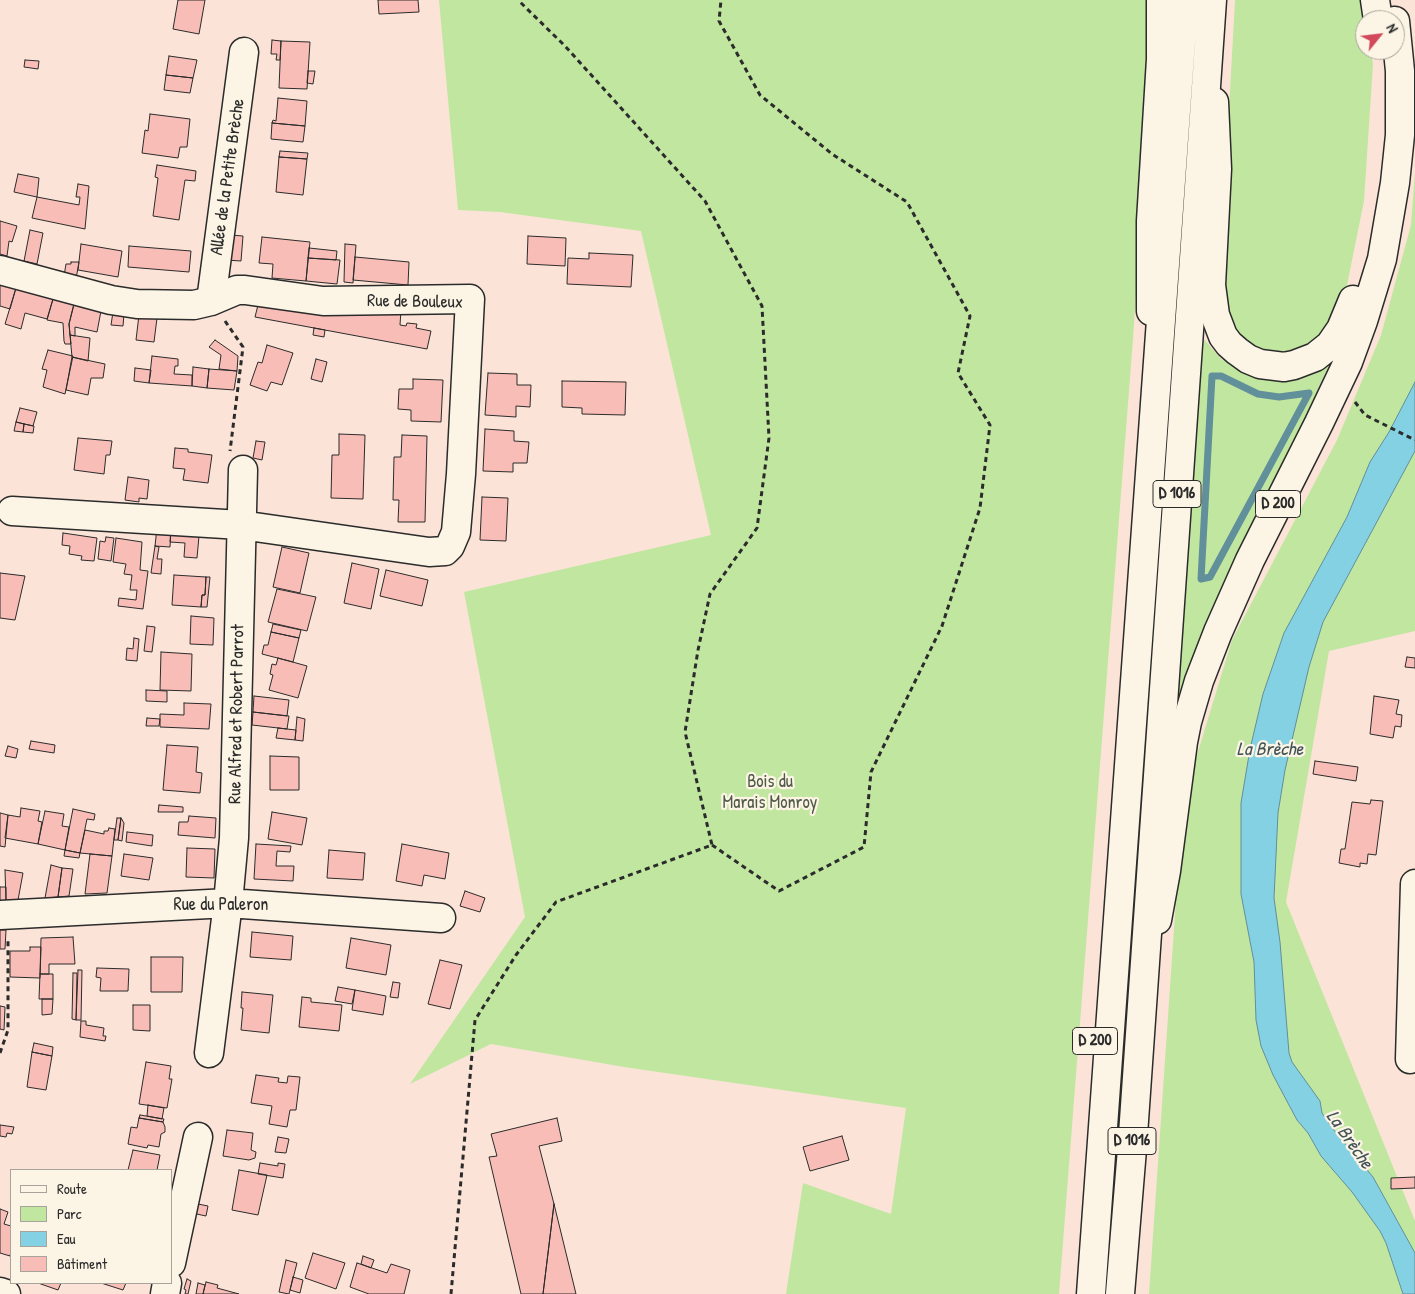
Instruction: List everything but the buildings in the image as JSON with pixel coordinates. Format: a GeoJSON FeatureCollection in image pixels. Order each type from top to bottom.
{"type":"FeatureCollection","features":[{"type":"Feature","properties":{"kind":"main road"},"geometry":{"type":"LineString","coordinates":[[1153,421],[1151,221],[1161,59],[1161,0]]}},
{"type":"Feature","properties":{"kind":"main road","name":"D 1016"},"geometry":{"type":"LineString","coordinates":[[1091,1294],[1184,0]]}},
{"type":"Feature","properties":{"kind":"main road","name":"D 1016"},"geometry":{"type":"LineString","coordinates":[[1120,1294],[1212,0]]}},
{"type":"Feature","properties":{"kind":"main road"},"geometry":{"type":"LineString","coordinates":[[1209,42],[1217,169],[1211,285],[1215,315],[1220,331],[1229,344],[1248,359],[1260,364],[1273,366],[1294,365],[1304,362],[1315,357],[1330,346],[1341,329],[1357,289],[1371,231],[1382,158],[1385,120],[1382,60]]}},
{"type":"Feature","properties":{"kind":"main road","name":"Allée de la Petite Brèche"},"geometry":{"type":"LineString","coordinates":[[211,301],[244,52]]}},
{"type":"Feature","properties":{"kind":"main road","name":"D 200"},"geometry":{"type":"LineString","coordinates":[[1142,988],[1163,893],[1183,742],[1199,680],[1247,566],[1319,424],[1348,362],[1382,259],[1395,183],[1400,135],[1399,60]]}},
{"type":"Feature","properties":{"kind":"main road","name":"Rue de Bouleux"},"geometry":{"type":"LineString","coordinates":[[0,270],[117,301],[183,306],[211,301],[237,290],[323,301],[470,299],[461,474],[456,532],[450,546],[445,551],[429,552],[241,525]]}},
{"type":"Feature","properties":{"kind":"main road","name":"Rue Alfred et Robert Parrot"},"geometry":{"type":"LineString","coordinates":[[209,1053],[228,903],[235,817],[241,525],[237,462]]}},
{"type":"Feature","properties":{"kind":"main road"},"geometry":{"type":"LineString","coordinates":[[12,511],[241,525]]}},
{"type":"Feature","properties":{"kind":"main road","name":"D 200"},"geometry":{"type":"LineString","coordinates":[[1074,1294],[1090,1084],[1127,789]]}},
{"type":"Feature","properties":{"kind":"main road"},"geometry":{"type":"LineString","coordinates":[[1410,1059],[1415,884]]}},
{"type":"Feature","properties":{"kind":"main road","name":"Rue du Paleron"},"geometry":{"type":"LineString","coordinates":[[4,915],[228,903],[441,918]]}},
{"type":"Feature","properties":{"kind":"main road"},"geometry":{"type":"LineString","coordinates":[[172,1258],[198,1137]]}},
{"type":"Feature","properties":{"kind":"main road"},"geometry":{"type":"LineString","coordinates":[[0,1292],[6,1294]]}},
{"type":"Feature","properties":{"kind":"path"},"geometry":{"type":"LineString","coordinates":[[518,0],[565,46],[705,201],[762,306],[769,438],[757,528],[710,594],[698,650],[685,732],[712,845],[779,891],[864,847],[871,772],[942,626],[980,508],[990,426],[958,373],[970,316],[907,202],[832,154],[760,95],[719,22],[721,0]]}},
{"type":"Feature","properties":{"kind":"path"},"geometry":{"type":"LineString","coordinates":[[211,301],[243,347],[237,462]]}},
{"type":"Feature","properties":{"kind":"path"},"geometry":{"type":"LineString","coordinates":[[1353,396],[1364,415],[1415,440]]}},
{"type":"Feature","properties":{"kind":"path"},"geometry":{"type":"LineString","coordinates":[[451,1294],[475,1020],[516,955],[556,902],[712,845]]}},
{"type":"Feature","properties":{"kind":"path"},"geometry":{"type":"LineString","coordinates":[[0,1053],[8,1030],[4,915]]}},
{"type":"Feature","properties":{"kind":"green space","name":"Bois du Marais Monroy"},"geometry":{"type":"Polygon","coordinates":[[[439,0],[1152,0],[1154,9],[1133,339],[1059,1294],[786,1294],[803,1183],[891,1214],[906,1108],[624,1067],[491,1044],[410,1084],[525,917],[464,592],[711,535],[641,231],[500,212],[458,210],[439,0]]]}},
{"type":"Feature","properties":{"kind":"green space"},"geometry":{"type":"Polygon","coordinates":[[[1235,0],[1363,0],[1364,10],[1355,10],[1355,60],[1372,60],[1373,64],[1364,201],[1346,290],[1329,333],[1296,353],[1270,355],[1235,340],[1224,310],[1220,273],[1235,0]]]}},
{"type":"Feature","properties":{"kind":"green space"},"geometry":{"type":"Polygon","coordinates":[[[1415,171],[1415,631],[1329,651],[1286,902],[1415,1221],[1415,1294],[1149,1294],[1177,885],[1193,768],[1232,640],[1337,440],[1381,335],[1411,225],[1415,171]]]}},
{"type":"Feature","properties":{"kind":"green space"},"geometry":{"type":"Polygon","coordinates":[[[1203,338],[1221,359],[1263,380],[1300,380],[1333,357],[1205,631],[1178,699],[1203,338]]]}},
{"type":"Feature","properties":{"kind":"water","name":"La Brèche"},"geometry":{"type":"Polygon","coordinates":[[[1415,382],[1415,451],[1323,622],[1309,667],[1285,770],[1278,813],[1274,898],[1280,942],[1289,1053],[1292,1062],[1320,1101],[1322,1113],[1373,1177],[1415,1253],[1415,1294],[1403,1294],[1386,1243],[1380,1231],[1352,1192],[1321,1156],[1308,1133],[1297,1120],[1273,1075],[1261,1046],[1256,1020],[1254,962],[1241,894],[1241,803],[1250,749],[1263,694],[1284,633],[1347,517],[1370,462],[1389,432],[1415,382]]]}},
{"type":"Feature","properties":{"kind":"waterway"},"geometry":{"type":"LineString","coordinates":[[1212,376],[1221,376],[1258,394],[1279,397],[1309,393],[1210,577],[1201,579],[1212,376]]}}]}
